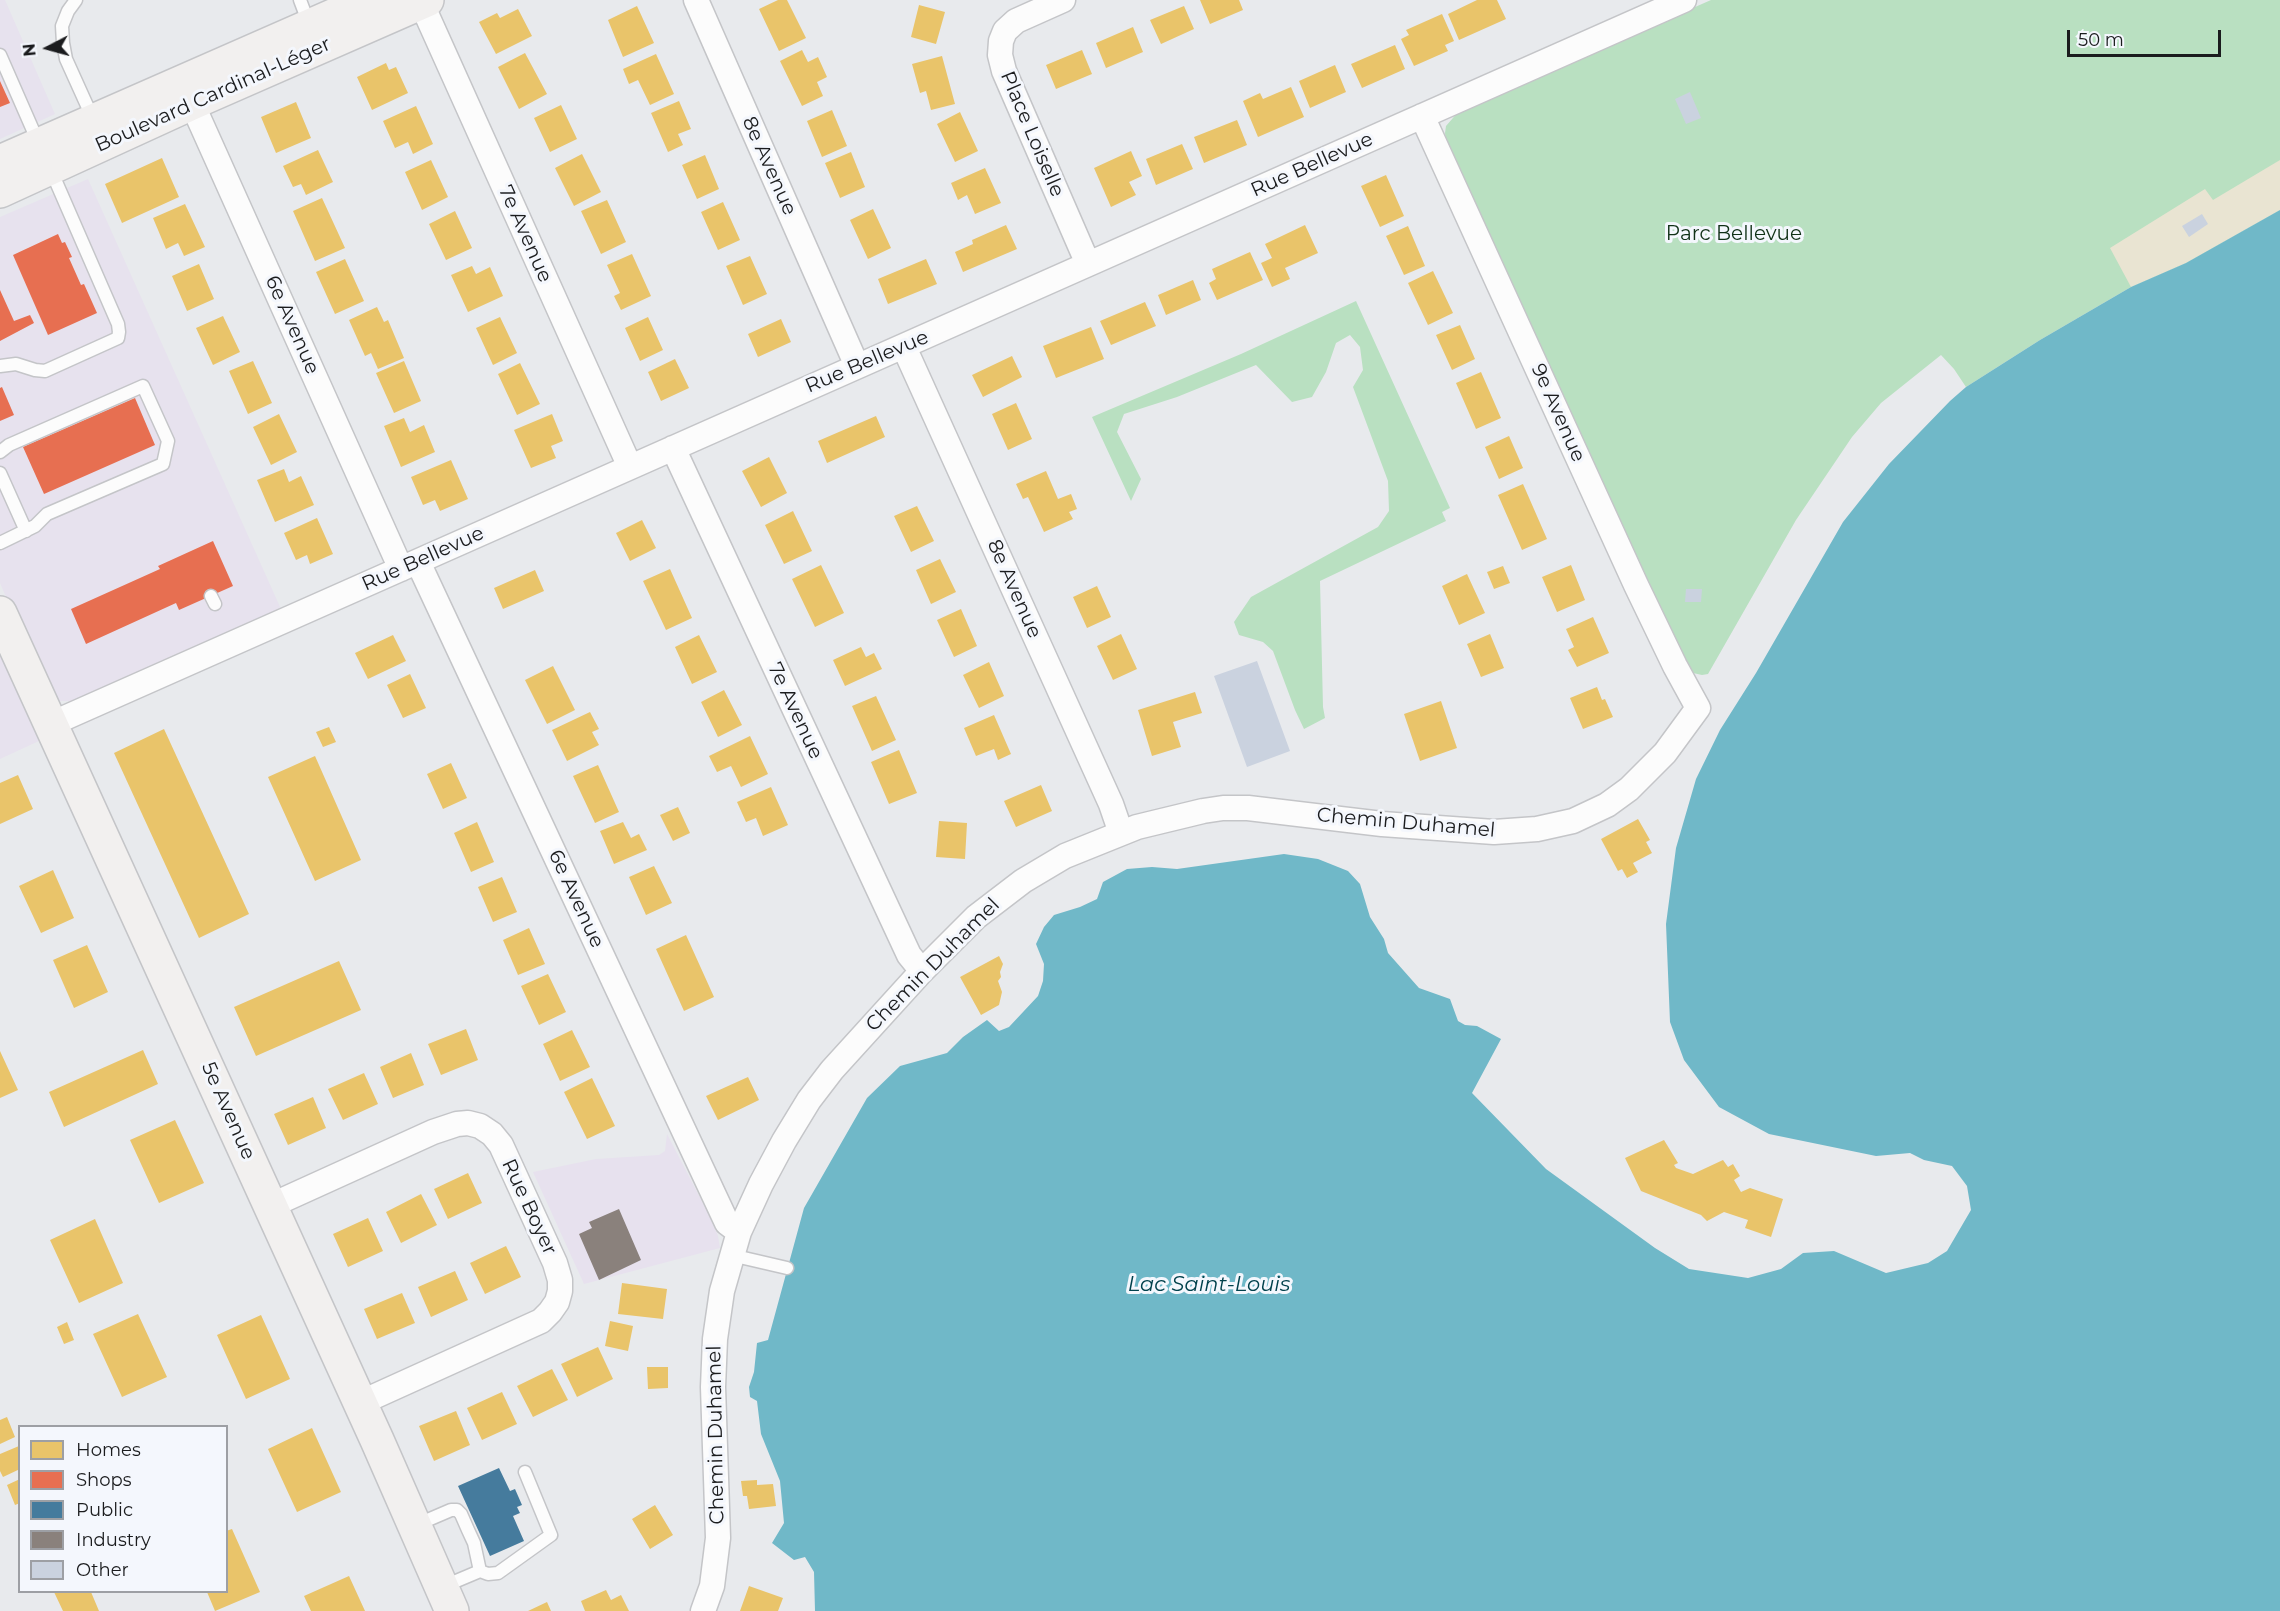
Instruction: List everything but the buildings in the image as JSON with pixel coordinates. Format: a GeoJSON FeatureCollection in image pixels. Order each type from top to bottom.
{"type":"FeatureCollection","features":[{"type":"Feature","properties":{"kind":"street","name":"Boulevard Cardinal-Léger"},"geometry":{"type":"LineString","coordinates":[[0,191],[45,156],[187,93],[310,24],[369,0]]}},
{"type":"Feature","properties":{"kind":"street","name":"8e Avenue"},"geometry":{"type":"LineString","coordinates":[[696,0],[857,366]]}},
{"type":"Feature","properties":{"kind":"street","name":"Place Loiselle"},"geometry":{"type":"LineString","coordinates":[[1063,0],[1016,21],[1005,31],[1000,41],[1000,55],[1004,71],[1088,264]]}},
{"type":"Feature","properties":{"kind":"street","name":"Rue Bellevue"},"geometry":{"type":"LineString","coordinates":[[51,724],[1684,0]]}},
{"type":"Feature","properties":{"kind":"street","name":"Boulevard Cardinal-Léger"},"geometry":{"type":"LineString","coordinates":[[310,24],[423,1]]}},
{"type":"Feature","properties":{"kind":"street","name":"7e Avenue"},"geometry":{"type":"LineString","coordinates":[[423,1],[630,467]]}},
{"type":"Feature","properties":{"kind":"street","name":"6e Avenue"},"geometry":{"type":"LineString","coordinates":[[187,93],[410,566],[727,1222],[739,1232]]}},
{"type":"Feature","properties":{"kind":"street","name":"9e Avenue"},"geometry":{"type":"LineString","coordinates":[[1422,116],[1636,585],[1678,673],[1698,708]]}},
{"type":"Feature","properties":{"kind":"street","name":"Boulevard Cardinal-Léger"},"geometry":{"type":"LineString","coordinates":[[0,162],[45,156]]}},
{"type":"Feature","properties":{"kind":"street","name":"8e Avenue"},"geometry":{"type":"LineString","coordinates":[[904,347],[1111,804],[1121,833]]}},
{"type":"Feature","properties":{"kind":"street","name":"7e Avenue"},"geometry":{"type":"LineString","coordinates":[[673,448],[909,955],[922,971]]}},
{"type":"Feature","properties":{"kind":"street","name":"5e Avenue"},"geometry":{"type":"LineString","coordinates":[[0,613],[416,1525],[447,1599]]}},
{"type":"Feature","properties":{"kind":"street","name":"Chemin Duhamel"},"geometry":{"type":"LineString","coordinates":[[703,1611],[712,1586],[718,1538],[713,1388],[715,1339],[722,1291],[739,1232],[773,1161],[809,1100],[843,1058],[922,971],[976,917],[1023,881],[1065,856],[1121,833],[1186,814],[1223,808],[1285,811],[1382,824],[1470,831],[1520,831],[1555,826],[1592,812],[1629,789],[1665,753],[1698,708]]}},
{"type":"Feature","properties":{"kind":"street","name":"Rue Boyer"},"geometry":{"type":"LineString","coordinates":[[270,1206],[433,1132],[468,1123],[480,1126],[492,1134],[501,1145],[545,1241],[558,1271],[560,1291],[557,1302],[541,1321],[360,1403]]}},
{"type":"Feature","properties":{"kind":"lane"},"geometry":{"type":"LineString","coordinates":[[76,0],[68,11],[62,26],[63,43],[66,59],[98,132]]}},
{"type":"Feature","properties":{"kind":"lane"},"geometry":{"type":"LineString","coordinates":[[0,55],[118,324],[118,338],[45,370],[34,370],[16,364],[0,366]]}},
{"type":"Feature","properties":{"kind":"lane"},"geometry":{"type":"LineString","coordinates":[[0,453],[9,445],[143,386],[168,441],[163,464],[47,514],[30,528],[0,543]]}},
{"type":"Feature","properties":{"kind":"lane"},"geometry":{"type":"LineString","coordinates":[[0,472],[30,528]]}},
{"type":"Feature","properties":{"kind":"lane"},"geometry":{"type":"LineString","coordinates":[[731,1255],[787,1268]]}},
{"type":"Feature","properties":{"kind":"lane"},"geometry":{"type":"LineString","coordinates":[[480,1571],[494,1575],[551,1535],[525,1472]]}},
{"type":"Feature","properties":{"kind":"lane"},"geometry":{"type":"LineString","coordinates":[[416,1525],[451,1510],[457,1510],[474,1543],[480,1571]]}},
{"type":"Feature","properties":{"kind":"lane"},"geometry":{"type":"LineString","coordinates":[[447,1599],[480,1571]]}},
{"type":"Feature","properties":{"kind":"shaded area"},"geometry":{"type":"Polygon","coordinates":[[[0,0],[5,0],[55,114],[0,139],[0,0]]]}},
{"type":"Feature","properties":{"kind":"shaded area"},"geometry":{"type":"Polygon","coordinates":[[[88,179],[281,609],[73,701],[60,701],[51,696],[0,583],[0,217],[88,179]]]}},
{"type":"Feature","properties":{"kind":"shaded area"},"geometry":{"type":"Polygon","coordinates":[[[0,654],[39,741],[0,759],[0,654]]]}},
{"type":"Feature","properties":{"kind":"shaded area"},"geometry":{"type":"Polygon","coordinates":[[[667,1134],[709,1215],[718,1236],[720,1248],[584,1284],[533,1172],[596,1159],[659,1155],[665,1151],[667,1134]]]}},
{"type":"Feature","properties":{"kind":"green space","name":"Parc Bellevue"},"geometry":{"type":"Polygon","coordinates":[[[1711,0],[2280,0],[2280,210],[2186,263],[2131,287],[2040,340],[1966,387],[1941,355],[1881,403],[1852,437],[1796,520],[1708,674],[1702,675],[1693,673],[1685,662],[1446,141],[1445,133],[1446,126],[1459,111],[1711,0]]]}},
{"type":"Feature","properties":{"kind":"green space"},"geometry":{"type":"Polygon","coordinates":[[[1356,301],[1450,508],[1442,512],[1446,521],[1320,581],[1325,718],[1304,729],[1273,651],[1263,642],[1239,635],[1234,622],[1251,597],[1378,527],[1389,511],[1388,481],[1353,387],[1363,370],[1360,347],[1350,335],[1336,343],[1326,372],[1312,397],[1292,402],[1256,365],[1177,397],[1124,414],[1117,432],[1141,479],[1131,501],[1092,417],[1241,354],[1356,301]]]}},
{"type":"Feature","properties":{"kind":"sand"},"geometry":{"type":"Polygon","coordinates":[[[2280,160],[2280,210],[2186,263],[2131,287],[2110,248],[2205,189],[2213,200],[2280,160]]]}},
{"type":"Feature","properties":{"kind":"water","name":"Lac Saint-Louis"},"geometry":{"type":"Polygon","coordinates":[[[2280,210],[2280,1611],[815,1611],[814,1572],[805,1557],[794,1560],[772,1543],[784,1523],[780,1481],[761,1434],[757,1401],[750,1397],[749,1387],[754,1372],[757,1343],[768,1340],[804,1208],[867,1098],[900,1066],[947,1053],[963,1037],[987,1020],[999,1031],[1009,1027],[1038,996],[1043,981],[1044,964],[1036,944],[1044,927],[1054,915],[1097,899],[1103,882],[1127,869],[1152,867],[1177,869],[1284,854],[1318,859],[1348,871],[1360,884],[1370,917],[1384,939],[1388,953],[1419,988],[1450,999],[1458,1021],[1465,1025],[1477,1026],[1501,1039],[1472,1093],[1546,1169],[1655,1248],[1689,1269],[1748,1278],[1781,1269],[1803,1253],[1834,1251],[1886,1273],[1928,1263],[1947,1251],[1971,1210],[1967,1186],[1952,1166],[1924,1160],[1910,1153],[1876,1156],[1769,1134],[1719,1107],[1684,1060],[1670,1022],[1666,924],[1676,848],[1696,779],[1720,730],[1756,673],[1843,522],[1889,464],[1950,401],[1966,387],[2040,340],[2131,287],[2186,263],[2280,210]]]}}]}
